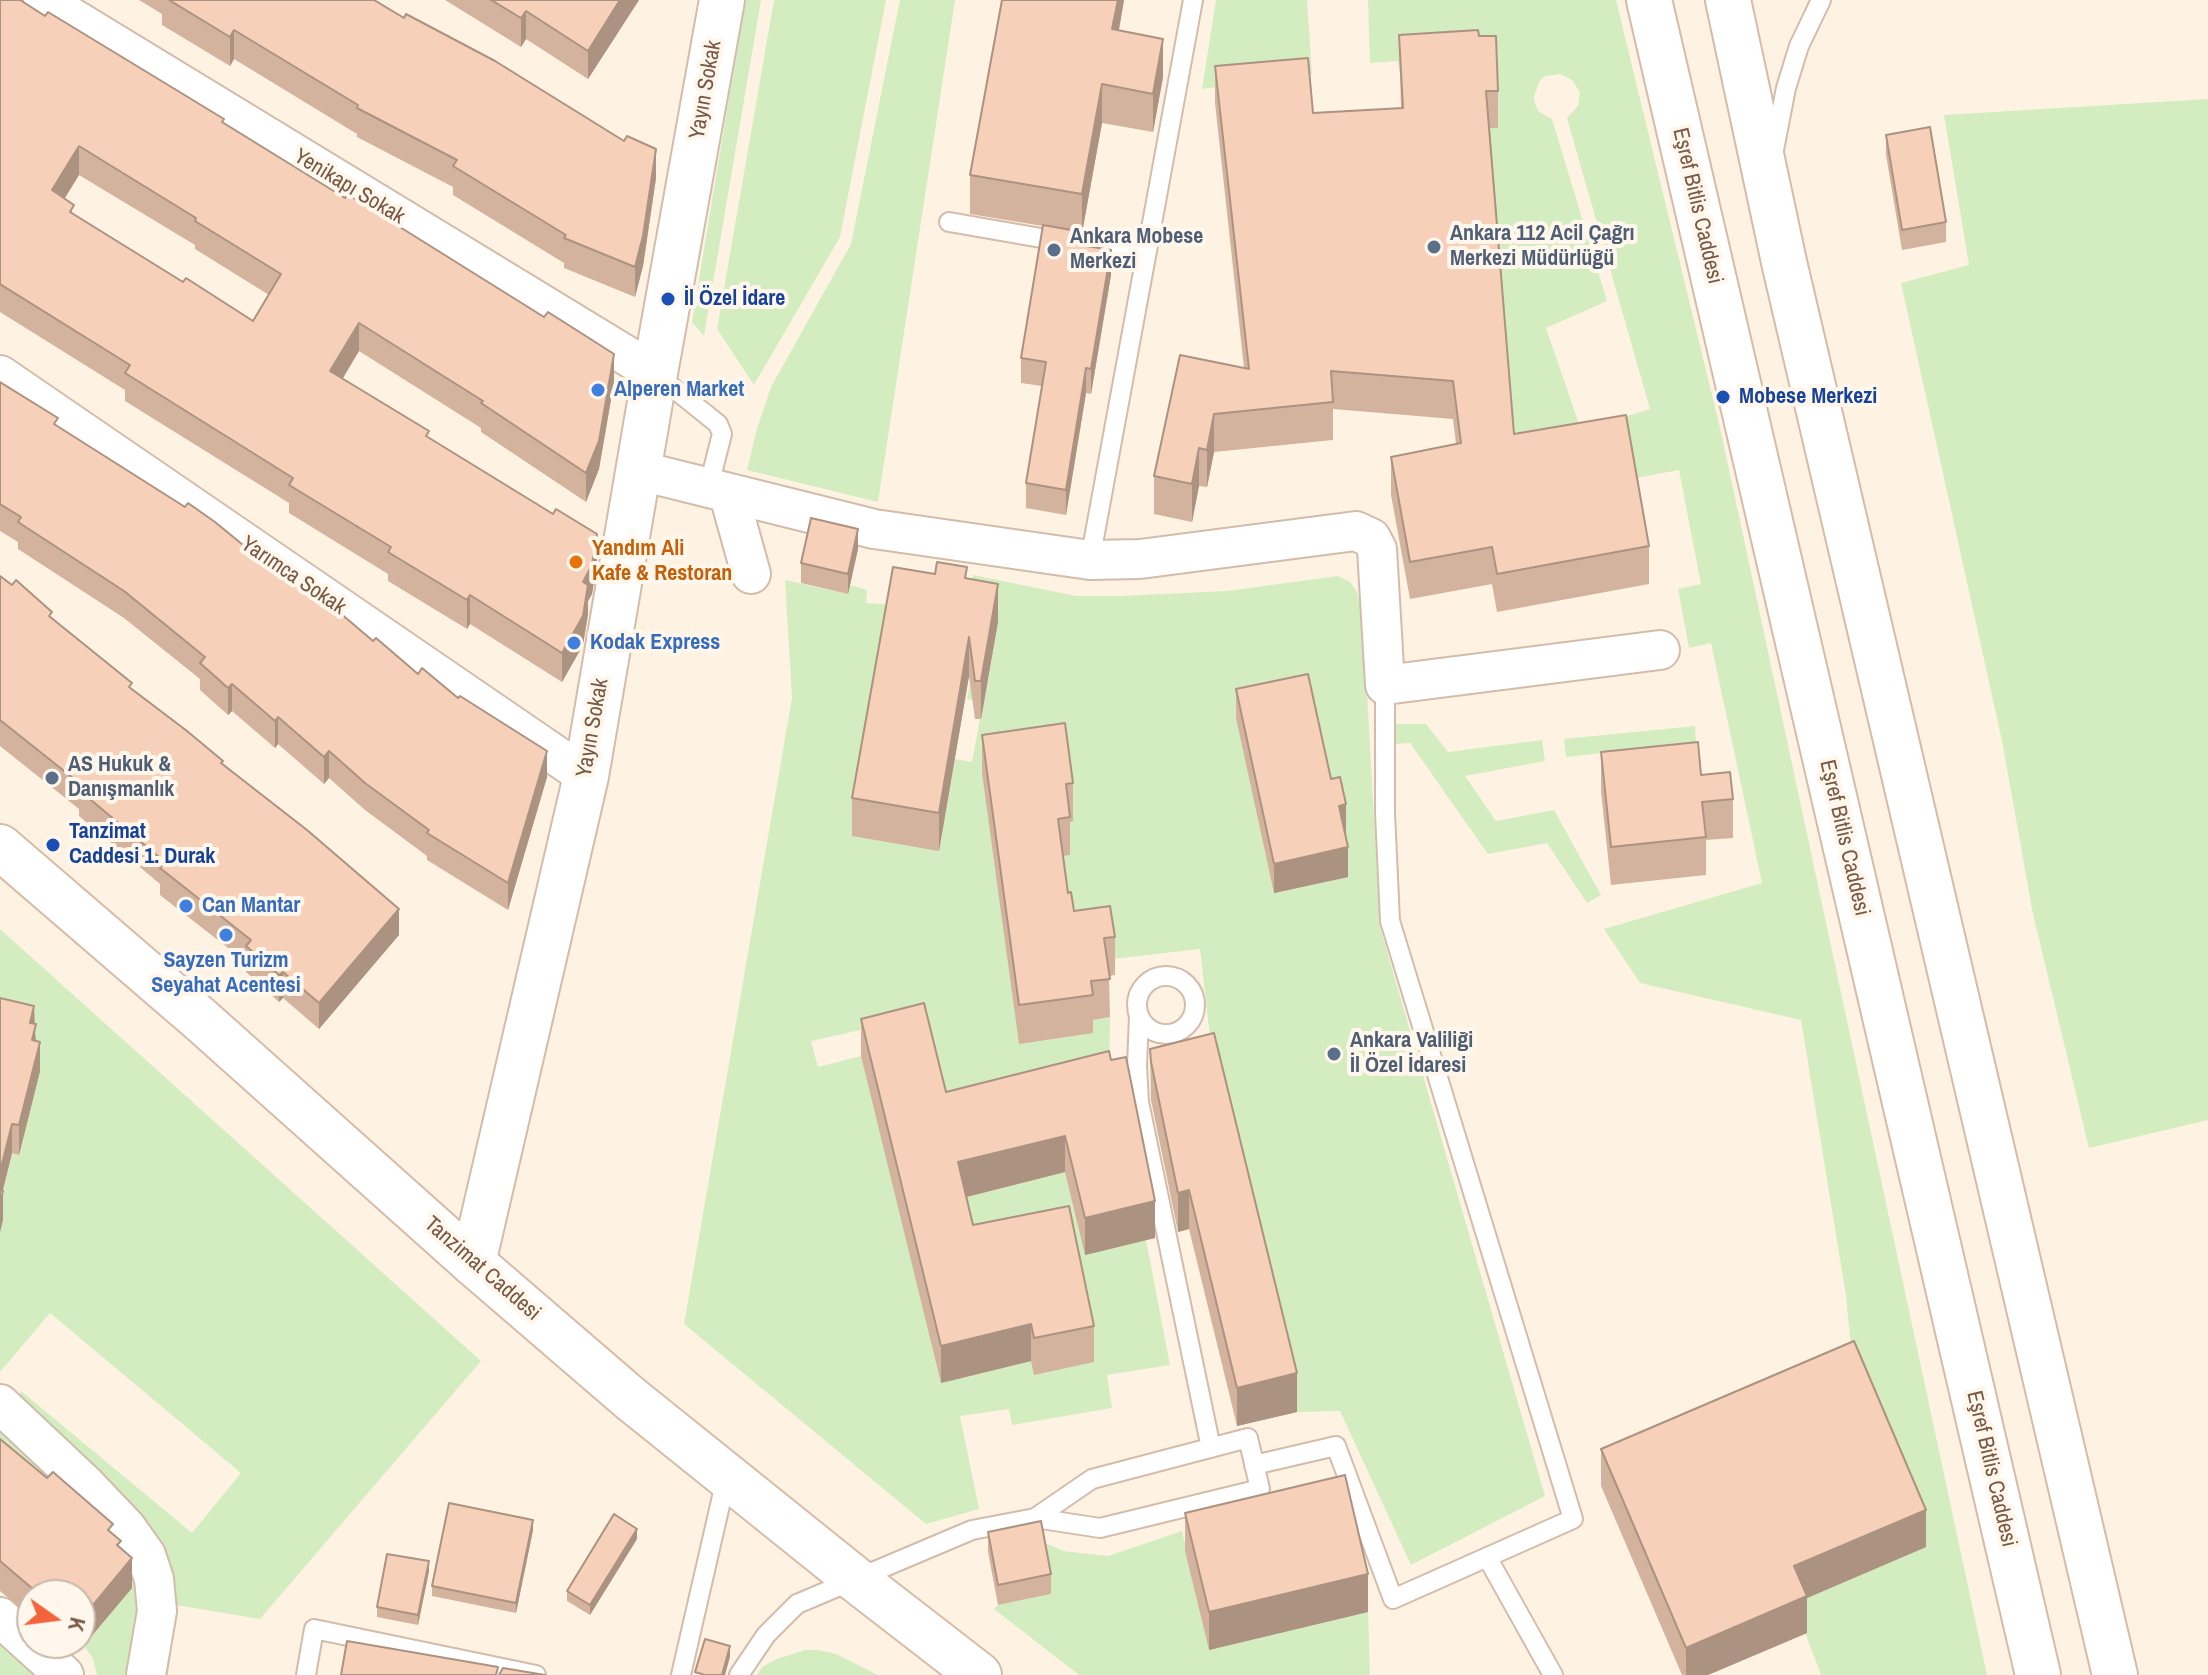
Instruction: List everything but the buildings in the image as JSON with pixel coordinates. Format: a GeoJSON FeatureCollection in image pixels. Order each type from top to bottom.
{"type":"FeatureCollection","features":[{"type":"Feature","properties":{"kind":"main road","name":"Yayın Sokak"},"geometry":{"type":"LineString","coordinates":[[473,1263],[586,776],[637,470],[722,0]]}},
{"type":"Feature","properties":{"kind":"main road","name":"Eşref Bitlis Caddesi"},"geometry":{"type":"LineString","coordinates":[[1649,0],[2038,1675]]}},
{"type":"Feature","properties":{"kind":"main road"},"geometry":{"type":"LineString","coordinates":[[1728,0],[1767,184],[2115,1675]]}},
{"type":"Feature","properties":{"kind":"main road","name":"Tanzimat Caddesi"},"geometry":{"type":"LineString","coordinates":[[0,847],[212,1029],[473,1263],[726,1476],[979,1675]]}},
{"type":"Feature","properties":{"kind":"street","name":"Yenikapı Sokak"},"geometry":{"type":"LineString","coordinates":[[43,0],[655,373]]}},
{"type":"Feature","properties":{"kind":"street","name":"Yarımca Sokak"},"geometry":{"type":"LineString","coordinates":[[0,375],[586,776]]}},
{"type":"Feature","properties":{"kind":"street"},"geometry":{"type":"LineString","coordinates":[[637,470],[874,529],[1090,560],[1140,559],[1356,531],[1371,538],[1377,549],[1385,685],[1660,650]]}},
{"type":"Feature","properties":{"kind":"street"},"geometry":{"type":"LineString","coordinates":[[719,492],[751,574]]}},
{"type":"Feature","properties":{"kind":"street"},"geometry":{"type":"LineString","coordinates":[[0,1404],[85,1484],[126,1527],[146,1555],[154,1579],[157,1611],[146,1675]]}},
{"type":"Feature","properties":{"kind":"street"},"geometry":{"type":"LineString","coordinates":[[0,1617],[64,1675]]}},
{"type":"Feature","properties":{"kind":"lane"},"geometry":{"type":"LineString","coordinates":[[1090,560],[1193,0]]}},
{"type":"Feature","properties":{"kind":"lane"},"geometry":{"type":"LineString","coordinates":[[1767,184],[1786,88],[1799,46],[1821,0]]}},
{"type":"Feature","properties":{"kind":"lane"},"geometry":{"type":"LineString","coordinates":[[949,222],[1146,256]]}},
{"type":"Feature","properties":{"kind":"lane"},"geometry":{"type":"LineString","coordinates":[[655,373],[718,424],[722,434],[719,492]]}},
{"type":"Feature","properties":{"kind":"lane"},"geometry":{"type":"LineString","coordinates":[[1254,1465],[1336,1446],[1393,1599],[1573,1519],[1390,921],[1385,813],[1385,685]]}},
{"type":"Feature","properties":{"kind":"lane"},"geometry":{"type":"LineString","coordinates":[[1139,1015],[1139,1102],[1211,1448]]}},
{"type":"Feature","properties":{"kind":"lane"},"geometry":{"type":"LineString","coordinates":[[739,1675],[766,1635],[797,1604],[972,1530],[1035,1518],[1100,1528],[1260,1489],[1248,1438],[1092,1479],[1035,1518]]}},
{"type":"Feature","properties":{"kind":"lane"},"geometry":{"type":"LineString","coordinates":[[681,1675],[726,1476]]}},
{"type":"Feature","properties":{"kind":"lane"},"geometry":{"type":"LineString","coordinates":[[1487,1557],[1553,1675]]}},
{"type":"Feature","properties":{"kind":"lane"},"geometry":{"type":"LineString","coordinates":[[306,1675],[314,1629],[536,1675]]}},
{"type":"Feature","properties":{"kind":"green space"},"geometry":{"type":"Polygon","coordinates":[[[745,0],[761,0],[704,336],[692,322],[745,0]]]}},
{"type":"Feature","properties":{"kind":"green space"},"geometry":{"type":"Polygon","coordinates":[[[774,0],[886,0],[840,237],[754,385],[717,329],[774,0]]]}},
{"type":"Feature","properties":{"kind":"green space"},"geometry":{"type":"Polygon","coordinates":[[[900,0],[955,0],[878,502],[747,470],[771,387],[851,244],[900,0]]]}},
{"type":"Feature","properties":{"kind":"green space"},"geometry":{"type":"Polygon","coordinates":[[[1216,0],[1307,0],[1312,74],[1202,89],[1216,0]]]}},
{"type":"Feature","properties":{"kind":"green space"},"geometry":{"type":"Polygon","coordinates":[[[1368,0],[1616,0],[1721,432],[1987,1675],[1821,1675],[1794,1603],[1854,1378],[1846,1296],[1801,1020],[1640,983],[1604,929],[1762,883],[1711,643],[1689,648],[1678,589],[1701,584],[1679,470],[1630,479],[1513,471],[1486,128],[1498,128],[1399,72],[1398,61],[1370,63],[1368,0]],[[1560,74],[1545,76],[1539,82],[1534,97],[1539,112],[1552,119],[1607,301],[1546,328],[1581,430],[1650,409],[1567,118],[1578,106],[1580,92],[1572,80],[1560,74]]]}},
{"type":"Feature","properties":{"kind":"green space"},"geometry":{"type":"Polygon","coordinates":[[[2208,99],[2208,1120],[2089,1148],[2033,914],[2002,741],[1901,283],[1969,265],[1944,115],[2208,99]]]}},
{"type":"Feature","properties":{"kind":"green space"},"geometry":{"type":"Polygon","coordinates":[[[973,575],[1076,596],[1227,591],[1338,576],[1350,582],[1357,592],[1363,620],[1380,927],[1545,1496],[1411,1565],[1340,1411],[1297,1412],[1214,1072],[1200,949],[1112,959],[1074,949],[983,773],[1091,1020],[1110,1017],[1109,1088],[946,1129],[919,1017],[811,1041],[818,1067],[861,1056],[958,1199],[1065,1172],[1146,1240],[1170,1365],[1107,1375],[1112,1408],[1012,1425],[1009,1409],[960,1416],[979,1509],[926,1524],[684,1324],[792,698],[785,580],[848,594],[850,585],[867,590],[866,603],[893,605],[939,851],[955,759],[972,762],[983,702],[967,699],[971,678],[988,681],[998,623],[965,617],[973,575]]]}},
{"type":"Feature","properties":{"kind":"green space"},"geometry":{"type":"Polygon","coordinates":[[[1390,724],[1426,724],[1448,752],[1542,740],[1545,761],[1465,776],[1496,821],[1554,810],[1601,895],[1587,903],[1547,843],[1488,854],[1410,743],[1391,744],[1390,724]]]}},
{"type":"Feature","properties":{"kind":"green space"},"geometry":{"type":"Polygon","coordinates":[[[1695,726],[1696,743],[1566,757],[1564,739],[1695,726]]]}},
{"type":"Feature","properties":{"kind":"green space"},"geometry":{"type":"Polygon","coordinates":[[[0,929],[481,1361],[260,1619],[176,1605],[168,1675],[159,1675],[168,1604],[15,1400],[21,1391],[192,1533],[241,1473],[50,1313],[0,1372],[0,1232],[3,1220],[0,1175],[12,1153],[19,1155],[24,1135],[0,1027],[0,929]]]}},
{"type":"Feature","properties":{"kind":"green space"},"geometry":{"type":"Polygon","coordinates":[[[0,1428],[74,1498],[130,1557],[137,1580],[138,1601],[133,1644],[125,1675],[97,1675],[93,1659],[96,1659],[96,1631],[132,1588],[0,1468],[0,1428]]]}},
{"type":"Feature","properties":{"kind":"green space"},"geometry":{"type":"Polygon","coordinates":[[[1182,1531],[1209,1650],[1368,1612],[1370,1675],[1079,1675],[994,1609],[998,1605],[1051,1594],[1041,1541],[1063,1551],[1108,1556],[1182,1531]]]}},
{"type":"Feature","properties":{"kind":"green space"},"geometry":{"type":"Polygon","coordinates":[[[0,1635],[16,1649],[16,1659],[28,1659],[46,1675],[0,1675],[0,1635]]]}},
{"type":"Feature","properties":{"kind":"green space"},"geometry":{"type":"Polygon","coordinates":[[[805,1650],[836,1654],[878,1675],[757,1675],[762,1667],[777,1659],[805,1650]]]}},
{"type":"Feature","properties":{"kind":"place","name":"Ankara 112 Acil Çağrı Merkezi Müdürlüğü"},"geometry":{"type":"Point","coordinates":[1434,247]}},
{"type":"Feature","properties":{"kind":"place","name":"Ankara Mobese Merkezi"},"geometry":{"type":"Point","coordinates":[1054,250]}},
{"type":"Feature","properties":{"kind":"place","name":"İl Özel İdare"},"geometry":{"type":"Point","coordinates":[668,299]}},
{"type":"Feature","properties":{"kind":"place","name":"Alperen Market"},"geometry":{"type":"Point","coordinates":[598,390]}},
{"type":"Feature","properties":{"kind":"place","name":"Mobese Merkezi"},"geometry":{"type":"Point","coordinates":[1723,397]}},
{"type":"Feature","properties":{"kind":"place","name":"Yandım Ali Kafe & Restoran"},"geometry":{"type":"Point","coordinates":[576,562]}},
{"type":"Feature","properties":{"kind":"place","name":"Kodak Express"},"geometry":{"type":"Point","coordinates":[574,643]}},
{"type":"Feature","properties":{"kind":"place","name":"AS Hukuk & Danışmanlık"},"geometry":{"type":"Point","coordinates":[52,778]}},
{"type":"Feature","properties":{"kind":"place","name":"Tanzimat Caddesi 1. Durak"},"geometry":{"type":"Point","coordinates":[53,845]}},
{"type":"Feature","properties":{"kind":"place","name":"Can Mantar"},"geometry":{"type":"Point","coordinates":[186,906]}},
{"type":"Feature","properties":{"kind":"place","name":"Sayzen Turizm Seyahat Acentesi"},"geometry":{"type":"Point","coordinates":[226,935]}},
{"type":"Feature","properties":{"kind":"place","name":"Ankara Valiliği İl Özel İdaresi"},"geometry":{"type":"Point","coordinates":[1334,1054]}}]}
